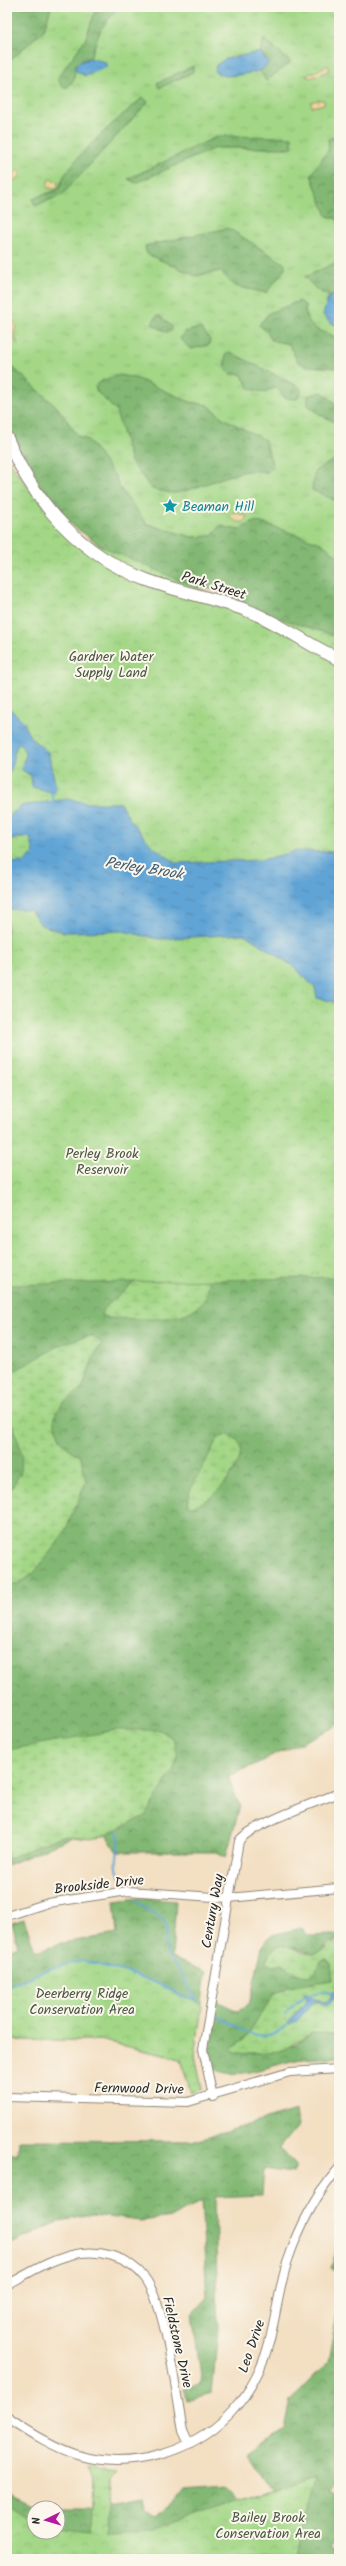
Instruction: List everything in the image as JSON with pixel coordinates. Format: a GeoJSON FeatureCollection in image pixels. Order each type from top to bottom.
{"type":"FeatureCollection","features":[{"type":"Feature","properties":{"kind":"street","name":"Park Street"},"geometry":{"type":"LineString","coordinates":[[7,438],[23,474],[34,491],[55,517],[80,541],[99,556],[128,572],[254,613],[272,621],[339,659]]}},
{"type":"Feature","properties":{"kind":"street","name":"Century Way"},"geometry":{"type":"LineString","coordinates":[[213,2096],[203,2049],[236,1848],[244,1834],[339,1793]]}},
{"type":"Feature","properties":{"kind":"street","name":"Brookside Drive"},"geometry":{"type":"LineString","coordinates":[[7,1916],[48,1903],[128,1892],[228,1898],[339,1888]]}},
{"type":"Feature","properties":{"kind":"street","name":"Fernwood Drive"},"geometry":{"type":"LineString","coordinates":[[7,2097],[174,2103],[213,2096],[290,2072],[339,2069]]}},
{"type":"Feature","properties":{"kind":"street","name":"Leo Drive"},"geometry":{"type":"LineString","coordinates":[[7,2418],[60,2450],[94,2460],[116,2462],[136,2460],[164,2454],[189,2444],[222,2422],[235,2410],[250,2389],[269,2343],[285,2271],[299,2230],[316,2197],[339,2168]]}},
{"type":"Feature","properties":{"kind":"street","name":"Fieldstone Drive"},"geometry":{"type":"LineString","coordinates":[[7,2285],[64,2257],[88,2253],[108,2254],[141,2274],[157,2303],[183,2431],[189,2444]]}},
{"type":"Feature","properties":{"kind":"green space"},"geometry":{"type":"Polygon","coordinates":[[[8,7],[339,7],[339,292],[335,294],[329,322],[339,326],[339,563],[205,544],[143,527],[7,371],[8,7]]]}},
{"type":"Feature","properties":{"kind":"green space"},"geometry":{"type":"Polygon","coordinates":[[[8,7],[51,7],[44,30],[7,63],[8,7]]]}},
{"type":"Feature","properties":{"kind":"green space"},"geometry":{"type":"Polygon","coordinates":[[[92,7],[116,7],[115,11],[101,29],[90,58],[81,61],[75,67],[74,79],[69,86],[65,88],[60,84],[58,77],[85,40],[95,12],[92,7]]]}},
{"type":"Feature","properties":{"kind":"green space"},"geometry":{"type":"Polygon","coordinates":[[[264,39],[291,62],[266,81],[260,71],[269,63],[260,52],[264,39]]]}},
{"type":"Feature","properties":{"kind":"green space"},"geometry":{"type":"Polygon","coordinates":[[[193,66],[193,72],[159,88],[157,83],[193,66]]]}},
{"type":"Feature","properties":{"kind":"green space"},"geometry":{"type":"Polygon","coordinates":[[[143,97],[148,102],[62,195],[35,206],[33,199],[59,189],[63,178],[82,153],[143,97]]]}},
{"type":"Feature","properties":{"kind":"green space"},"geometry":{"type":"Polygon","coordinates":[[[218,136],[292,137],[292,148],[215,148],[136,183],[128,179],[218,136]]]}},
{"type":"Feature","properties":{"kind":"green space"},"geometry":{"type":"Polygon","coordinates":[[[339,136],[339,222],[337,219],[327,216],[311,175],[329,149],[328,139],[339,136]]]}},
{"type":"Feature","properties":{"kind":"green space"},"geometry":{"type":"Polygon","coordinates":[[[228,228],[285,264],[285,269],[266,293],[235,286],[220,271],[196,276],[147,254],[145,246],[228,228]]]}},
{"type":"Feature","properties":{"kind":"green space"},"geometry":{"type":"Polygon","coordinates":[[[339,261],[339,292],[328,296],[317,290],[305,277],[339,261]]]}},
{"type":"Feature","properties":{"kind":"green space"},"geometry":{"type":"Polygon","coordinates":[[[299,301],[305,305],[308,321],[311,325],[320,331],[339,339],[339,368],[305,366],[297,361],[289,344],[271,340],[267,332],[259,325],[269,313],[299,301]]]}},
{"type":"Feature","properties":{"kind":"green space"},"geometry":{"type":"Polygon","coordinates":[[[156,316],[160,316],[171,326],[171,331],[166,332],[152,324],[156,316]]]}},
{"type":"Feature","properties":{"kind":"green space"},"geometry":{"type":"Polygon","coordinates":[[[201,328],[210,340],[209,345],[191,349],[180,339],[186,331],[201,328]]]}},
{"type":"Feature","properties":{"kind":"green space"},"geometry":{"type":"Polygon","coordinates":[[[230,352],[299,387],[302,391],[297,399],[285,398],[277,387],[264,392],[250,389],[241,374],[231,374],[224,368],[226,354],[230,352]]]}},
{"type":"Feature","properties":{"kind":"green space"},"geometry":{"type":"Polygon","coordinates":[[[7,362],[57,407],[78,436],[88,440],[116,478],[119,487],[147,524],[192,537],[211,536],[220,526],[239,530],[256,521],[321,543],[339,557],[339,655],[239,601],[210,589],[174,582],[128,564],[73,526],[54,508],[27,473],[12,440],[7,426],[7,362]]]}},
{"type":"Feature","properties":{"kind":"green space"},"geometry":{"type":"Polygon","coordinates":[[[120,375],[138,379],[190,402],[208,405],[223,418],[265,440],[273,467],[266,473],[246,471],[233,474],[195,488],[173,493],[152,489],[131,462],[116,411],[97,392],[95,386],[103,380],[120,375]]]}},
{"type":"Feature","properties":{"kind":"green space"},"geometry":{"type":"Polygon","coordinates":[[[322,392],[339,406],[339,424],[319,414],[308,405],[308,396],[322,392]]]}},
{"type":"Feature","properties":{"kind":"green space"},"geometry":{"type":"Polygon","coordinates":[[[7,456],[17,473],[64,530],[234,604],[339,637],[339,1277],[7,1285],[7,456]]]}},
{"type":"Feature","properties":{"kind":"green space"},"geometry":{"type":"Polygon","coordinates":[[[339,457],[339,502],[312,490],[315,471],[339,457]]]}},
{"type":"Feature","properties":{"kind":"green space","name":"Perley Brook Reservoir"},"geometry":{"type":"Polygon","coordinates":[[[7,909],[339,1003],[339,1725],[228,1777],[240,1806],[226,1857],[217,1852],[117,1852],[100,1825],[7,1865],[7,909]]]}},
{"type":"Feature","properties":{"kind":"green space"},"geometry":{"type":"Polygon","coordinates":[[[164,1257],[212,1271],[205,1298],[197,1307],[187,1313],[174,1317],[146,1319],[108,1318],[101,1315],[103,1309],[164,1257]]]}},
{"type":"Feature","properties":{"kind":"green space"},"geometry":{"type":"Polygon","coordinates":[[[92,1336],[102,1343],[93,1358],[82,1389],[63,1403],[54,1416],[57,1430],[62,1441],[69,1449],[81,1457],[86,1482],[64,1534],[34,1573],[17,1584],[7,1583],[7,1496],[21,1472],[22,1454],[15,1430],[7,1416],[7,1373],[18,1369],[59,1346],[80,1338],[92,1336]]]}},
{"type":"Feature","properties":{"kind":"green space"},"geometry":{"type":"Polygon","coordinates":[[[227,1435],[236,1439],[240,1447],[240,1456],[235,1468],[219,1490],[208,1499],[198,1504],[188,1506],[190,1491],[218,1438],[227,1435]]]}},
{"type":"Feature","properties":{"kind":"green space"},"geometry":{"type":"Polygon","coordinates":[[[116,1730],[160,1730],[173,1739],[178,1756],[173,1771],[145,1816],[101,1837],[90,1839],[61,1836],[7,1859],[7,1750],[116,1730]]]}},
{"type":"Feature","properties":{"kind":"green space","name":"Deerberry Ridge Conservation Area"},"geometry":{"type":"Polygon","coordinates":[[[139,1898],[176,1901],[172,1958],[206,1972],[195,2056],[202,2088],[191,2092],[181,2059],[100,2040],[7,2040],[7,1951],[18,1946],[12,1923],[24,1919],[35,1951],[62,1943],[117,1934],[114,1901],[139,1898]]]}},
{"type":"Feature","properties":{"kind":"green space"},"geometry":{"type":"Polygon","coordinates":[[[302,1928],[308,1936],[337,1935],[339,1930],[339,1939],[330,1943],[321,1952],[314,1953],[292,1947],[268,1956],[265,1962],[283,1965],[304,1974],[313,1974],[322,1960],[327,1959],[331,1964],[333,1980],[288,1987],[274,1994],[243,2041],[231,2049],[246,2054],[262,2052],[295,2045],[312,2033],[339,2034],[339,2057],[296,2060],[252,2072],[240,2073],[219,2071],[209,2066],[209,2041],[216,2001],[238,2011],[249,2005],[262,1947],[271,1935],[302,1928]]]}},
{"type":"Feature","properties":{"kind":"green space"},"geometry":{"type":"Polygon","coordinates":[[[339,1939],[339,2034],[312,2033],[281,2051],[236,2054],[230,2049],[243,2041],[274,1994],[288,1987],[333,1980],[331,1964],[327,1959],[322,1960],[313,1974],[305,1976],[282,1964],[273,1966],[265,1962],[271,1953],[276,1948],[287,1946],[315,1953],[325,1949],[339,1939]]]}},
{"type":"Feature","properties":{"kind":"green space","name":"Deerberry Ridge Conservation Area"},"geometry":{"type":"Polygon","coordinates":[[[84,1961],[137,1975],[202,2005],[195,2056],[202,2088],[191,2092],[181,2059],[100,2040],[7,2040],[7,1986],[52,1968],[84,1961]]]}},
{"type":"Feature","properties":{"kind":"green space"},"geometry":{"type":"Polygon","coordinates":[[[296,2111],[298,2126],[280,2148],[296,2167],[293,2173],[264,2169],[262,2195],[215,2197],[218,2330],[212,2393],[187,2400],[185,2390],[202,2383],[192,2314],[207,2297],[201,2200],[173,2217],[140,2221],[93,2215],[60,2221],[7,2246],[7,2154],[18,2153],[19,2140],[192,2141],[296,2111]]]}},
{"type":"Feature","properties":{"kind":"green space"},"geometry":{"type":"Polygon","coordinates":[[[337,2249],[339,2249],[339,2274],[331,2268],[337,2249]]]}},
{"type":"Feature","properties":{"kind":"green space"},"geometry":{"type":"Polygon","coordinates":[[[339,2302],[339,2461],[329,2491],[339,2494],[339,2539],[330,2549],[339,2559],[7,2559],[7,2492],[26,2501],[26,2540],[66,2540],[66,2509],[92,2509],[93,2481],[110,2477],[109,2503],[144,2497],[146,2507],[156,2516],[183,2491],[227,2488],[239,2501],[271,2489],[247,2453],[284,2428],[290,2401],[328,2362],[339,2302]]]}},
{"type":"Feature","properties":{"kind":"green space","name":"Bailey Brook Conservation Area"},"geometry":{"type":"Polygon","coordinates":[[[89,2467],[117,2470],[110,2477],[108,2533],[153,2531],[314,2475],[295,2559],[7,2559],[7,2503],[26,2516],[26,2540],[66,2540],[66,2529],[91,2532],[93,2481],[89,2467]]]}},
{"type":"Feature","properties":{"kind":"sand"},"geometry":{"type":"Polygon","coordinates":[[[329,65],[329,71],[310,78],[306,76],[329,65]]]}},
{"type":"Feature","properties":{"kind":"sand"},"geometry":{"type":"Polygon","coordinates":[[[337,79],[339,80],[338,96],[335,94],[337,79]]]}},
{"type":"Feature","properties":{"kind":"sand"},"geometry":{"type":"Polygon","coordinates":[[[324,100],[324,104],[312,107],[311,102],[324,100]]]}},
{"type":"Feature","properties":{"kind":"sand"},"geometry":{"type":"Polygon","coordinates":[[[17,170],[20,171],[20,177],[8,183],[17,170]]]}},
{"type":"Feature","properties":{"kind":"sand"},"geometry":{"type":"Polygon","coordinates":[[[49,179],[58,182],[57,189],[47,188],[49,179]]]}},
{"type":"Feature","properties":{"kind":"sand"},"geometry":{"type":"Polygon","coordinates":[[[14,322],[17,325],[14,331],[18,345],[10,330],[14,322]]]}},
{"type":"Feature","properties":{"kind":"sand"},"geometry":{"type":"Polygon","coordinates":[[[233,512],[247,516],[244,522],[237,522],[230,517],[233,512]]]}},
{"type":"Feature","properties":{"kind":"water"},"geometry":{"type":"Polygon","coordinates":[[[260,52],[269,63],[260,71],[225,76],[215,72],[216,65],[225,59],[260,52]]]}},
{"type":"Feature","properties":{"kind":"water"},"geometry":{"type":"Polygon","coordinates":[[[90,58],[105,62],[107,67],[85,76],[76,71],[75,67],[79,62],[90,58]]]}},
{"type":"Feature","properties":{"kind":"water"},"geometry":{"type":"Polygon","coordinates":[[[339,292],[339,326],[329,322],[323,315],[328,298],[339,292]]]}},
{"type":"Feature","properties":{"kind":"water"},"geometry":{"type":"Polygon","coordinates":[[[7,706],[24,722],[26,730],[33,740],[48,752],[56,787],[54,793],[32,787],[31,776],[21,769],[26,755],[20,743],[15,750],[11,768],[7,776],[7,706]]]}},
{"type":"Feature","properties":{"kind":"water"},"geometry":{"type":"Polygon","coordinates":[[[67,799],[88,803],[120,803],[131,821],[151,845],[176,863],[262,860],[296,851],[337,852],[339,850],[339,1003],[317,998],[315,988],[293,966],[244,934],[158,939],[123,931],[63,932],[41,925],[30,910],[7,909],[7,863],[24,862],[34,853],[30,837],[7,840],[7,818],[21,806],[67,799]]]}},
{"type":"Feature","properties":{"kind":"water"},"geometry":{"type":"Polygon","coordinates":[[[339,1986],[335,1998],[330,2003],[325,2006],[318,2001],[313,2002],[297,2021],[285,2026],[307,2001],[307,1998],[303,1996],[305,1994],[326,2003],[331,1998],[331,1993],[339,1986]]]}},
{"type":"Feature","properties":{"kind":"waterway","name":"Perley Brook"},"geometry":{"type":"LineString","coordinates":[[51,791],[54,802]]}},
{"type":"Feature","properties":{"kind":"waterway"},"geometry":{"type":"LineString","coordinates":[[117,1831],[119,1837],[117,1867],[123,1882]]}},
{"type":"Feature","properties":{"kind":"waterway"},"geometry":{"type":"LineString","coordinates":[[136,1901],[164,1921],[168,1929],[165,1939],[167,1956],[177,1967],[197,2001]]}},
{"type":"Feature","properties":{"kind":"waterway"},"geometry":{"type":"LineString","coordinates":[[7,1986],[52,1968],[84,1961],[137,1975],[198,2002]]}},
{"type":"Feature","properties":{"kind":"waterway"},"geometry":{"type":"LineString","coordinates":[[285,2014],[306,1996],[320,1992],[333,1994]]}},
{"type":"Feature","properties":{"kind":"waterway"},"geometry":{"type":"LineString","coordinates":[[217,2016],[244,2031],[260,2036],[278,2032],[287,2025]]}},
{"type":"Feature","properties":{"kind":"place","name":"Beaman Hill"},"geometry":{"type":"Point","coordinates":[170,506]}},
{"type":"Feature","properties":{"kind":"park label","name":"Gardner Water Supply Land"},"geometry":{"type":"Point","coordinates":[111,664]}}]}
